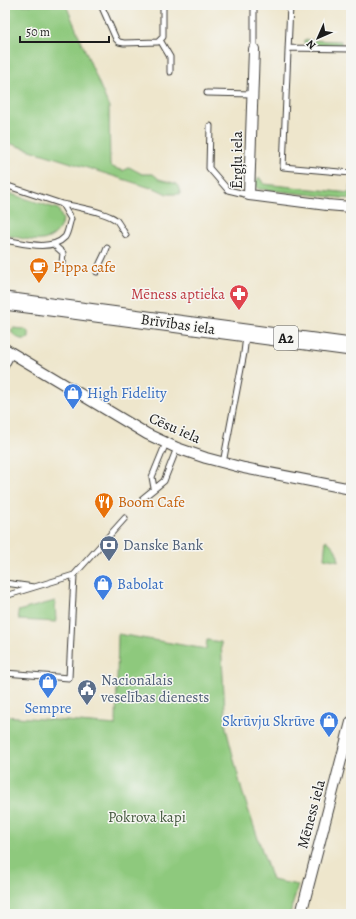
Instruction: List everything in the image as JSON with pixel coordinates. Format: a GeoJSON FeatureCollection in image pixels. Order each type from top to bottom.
{"type":"FeatureCollection","features":[{"type":"Feature","properties":{"kind":"highway","name":"Brīvības iela"},"geometry":{"type":"LineString","coordinates":[[5,301],[351,346]]}},
{"type":"Feature","properties":{"kind":"street","name":"Ērgļu iela"},"geometry":{"type":"LineString","coordinates":[[254,49],[249,195],[351,207]]}},
{"type":"Feature","properties":{"kind":"street","name":"Cēsu iela"},"geometry":{"type":"LineString","coordinates":[[7,351],[147,434],[177,448],[223,463],[244,468],[351,489]]}},
{"type":"Feature","properties":{"kind":"street","name":"Mēness iela"},"geometry":{"type":"LineString","coordinates":[[300,914],[351,722]]}},
{"type":"Feature","properties":{"kind":"lane"},"geometry":{"type":"LineString","coordinates":[[101,5],[116,39],[124,44],[158,42],[163,37],[163,5]]}},
{"type":"Feature","properties":{"kind":"lane"},"geometry":{"type":"LineString","coordinates":[[254,5],[254,49]]}},
{"type":"Feature","properties":{"kind":"lane"},"geometry":{"type":"LineString","coordinates":[[290,5],[283,167],[351,173]]}},
{"type":"Feature","properties":{"kind":"lane"},"geometry":{"type":"LineString","coordinates":[[160,40],[170,57],[170,72]]}},
{"type":"Feature","properties":{"kind":"lane"},"geometry":{"type":"LineString","coordinates":[[288,48],[351,49]]}},
{"type":"Feature","properties":{"kind":"lane"},"geometry":{"type":"LineString","coordinates":[[207,93],[253,94]]}},
{"type":"Feature","properties":{"kind":"lane"},"geometry":{"type":"LineString","coordinates":[[210,126],[209,168],[228,190],[249,195]]}},
{"type":"Feature","properties":{"kind":"lane"},"geometry":{"type":"LineString","coordinates":[[5,185],[62,204],[106,215],[116,220],[126,235]]}},
{"type":"Feature","properties":{"kind":"lane"},"geometry":{"type":"LineString","coordinates":[[5,240],[41,245],[54,244],[65,236],[71,219],[62,204]]}},
{"type":"Feature","properties":{"kind":"lane"},"geometry":{"type":"LineString","coordinates":[[54,244],[63,253],[62,264]]}},
{"type":"Feature","properties":{"kind":"lane"},"geometry":{"type":"LineString","coordinates":[[97,272],[98,264],[104,256],[107,248]]}},
{"type":"Feature","properties":{"kind":"lane"},"geometry":{"type":"LineString","coordinates":[[223,463],[245,350],[246,333]]}},
{"type":"Feature","properties":{"kind":"lane"},"geometry":{"type":"LineString","coordinates":[[5,367],[7,351]]}},
{"type":"Feature","properties":{"kind":"lane"},"geometry":{"type":"LineString","coordinates":[[154,488],[152,477],[166,443]]}},
{"type":"Feature","properties":{"kind":"lane"},"geometry":{"type":"LineString","coordinates":[[143,498],[164,481],[177,448]]}},
{"type":"Feature","properties":{"kind":"lane"},"geometry":{"type":"LineString","coordinates":[[5,596],[74,575],[125,518]]}},
{"type":"Feature","properties":{"kind":"lane"},"geometry":{"type":"LineString","coordinates":[[5,673],[69,678],[74,575]]}},
{"type":"Feature","properties":{"kind":"lane"},"geometry":{"type":"LineString","coordinates":[[5,583],[37,587]]}},
{"type":"Feature","properties":{"kind":"green space"},"geometry":{"type":"Polygon","coordinates":[[[5,5],[66,5],[109,107],[110,166],[123,171],[129,167],[142,174],[153,174],[159,179],[177,184],[181,194],[167,194],[152,187],[151,188],[5,142],[5,5]]]}},
{"type":"Feature","properties":{"kind":"green space"},"geometry":{"type":"Polygon","coordinates":[[[304,40],[341,41],[341,46],[307,46],[304,43],[304,40]]]}},
{"type":"Feature","properties":{"kind":"green space"},"geometry":{"type":"Polygon","coordinates":[[[259,177],[264,184],[350,193],[351,179],[351,199],[258,189],[255,185],[259,177]]]}},
{"type":"Feature","properties":{"kind":"green space"},"geometry":{"type":"Polygon","coordinates":[[[5,192],[58,209],[63,220],[59,229],[53,236],[47,239],[39,240],[5,235],[5,192]]]}},
{"type":"Feature","properties":{"kind":"green space"},"geometry":{"type":"Polygon","coordinates":[[[13,328],[25,329],[29,333],[29,338],[21,339],[17,337],[11,331],[13,328]]]}},
{"type":"Feature","properties":{"kind":"green space"},"geometry":{"type":"Polygon","coordinates":[[[326,540],[335,549],[339,561],[324,558],[326,540]]]}},
{"type":"Feature","properties":{"kind":"green space"},"geometry":{"type":"Polygon","coordinates":[[[55,601],[56,622],[19,620],[18,611],[55,601]]]}},
{"type":"Feature","properties":{"kind":"green space","name":"Pokrova kapi"},"geometry":{"type":"Polygon","coordinates":[[[118,634],[206,649],[207,640],[221,642],[226,728],[242,791],[272,880],[298,885],[290,914],[5,914],[5,716],[116,725],[118,634]]]}},
{"type":"Feature","properties":{"kind":"place","name":"Pippa cafe"},"geometry":{"type":"Point","coordinates":[39,284]}},
{"type":"Feature","properties":{"kind":"place","name":"Mēness aptieka"},"geometry":{"type":"Point","coordinates":[239,311]}},
{"type":"Feature","properties":{"kind":"place","name":"High Fidelity"},"geometry":{"type":"Point","coordinates":[73,410]}},
{"type":"Feature","properties":{"kind":"place","name":"Boom Cafe"},"geometry":{"type":"Point","coordinates":[104,519]}},
{"type":"Feature","properties":{"kind":"place","name":"Danske Bank"},"geometry":{"type":"Point","coordinates":[109,562]}},
{"type":"Feature","properties":{"kind":"place","name":"Babolat"},"geometry":{"type":"Point","coordinates":[103,601]}},
{"type":"Feature","properties":{"kind":"place","name":"Sempre"},"geometry":{"type":"Point","coordinates":[48,699]}},
{"type":"Feature","properties":{"kind":"place","name":"Nacionālais veselības dienests"},"geometry":{"type":"Point","coordinates":[87,706]}},
{"type":"Feature","properties":{"kind":"place","name":"Skrūvju Skrūve"},"geometry":{"type":"Point","coordinates":[329,738]}}]}
